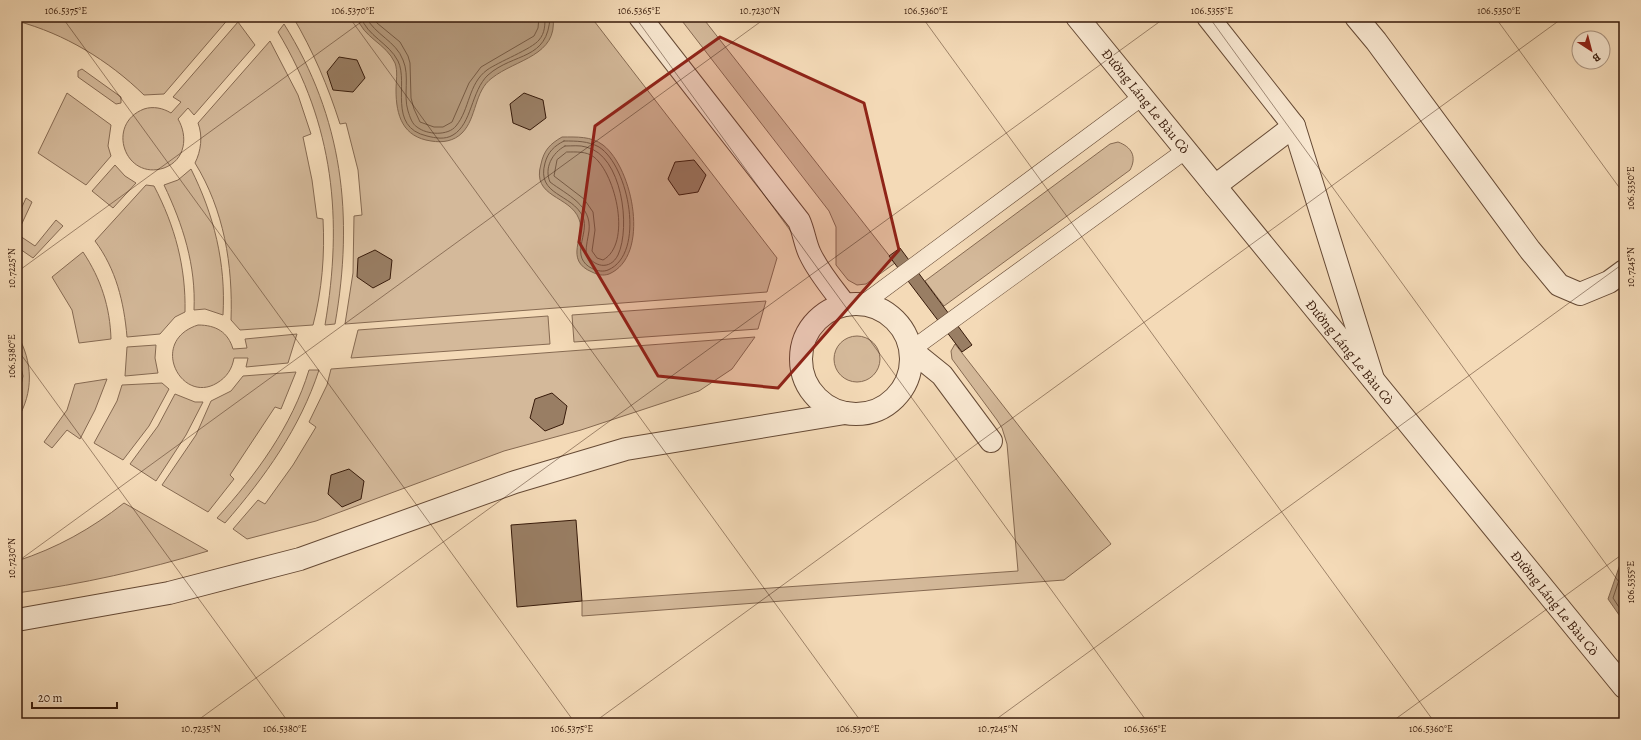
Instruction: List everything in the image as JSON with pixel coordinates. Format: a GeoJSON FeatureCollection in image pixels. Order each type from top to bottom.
{"type":"FeatureCollection","features":[{"type":"Feature","properties":{"kind":"street"},"geometry":{"type":"LineString","coordinates":[[640,17],[799,221],[809,252],[818,269],[854,305]]}},
{"type":"Feature","properties":{"kind":"street","name":"Đường Láng Le Bàu Cò"},"geometry":{"type":"LineString","coordinates":[[1077,17],[1624,688]]}},
{"type":"Feature","properties":{"kind":"street"},"geometry":{"type":"LineString","coordinates":[[1208,17],[1294,126],[1373,379]]}},
{"type":"Feature","properties":{"kind":"street"},"geometry":{"type":"LineString","coordinates":[[1356,17],[1530,250],[1559,285],[1580,294],[1609,282],[1624,271]]}},
{"type":"Feature","properties":{"kind":"street"},"geometry":{"type":"LineString","coordinates":[[1215,186],[1294,126]]}},
{"type":"Feature","properties":{"kind":"street"},"geometry":{"type":"LineString","coordinates":[[17,620],[168,593],[300,560],[515,482],[626,449],[845,413],[862,414],[874,410],[894,398],[905,384],[911,367],[911,350],[902,328],[885,312],[854,305],[829,311],[817,322],[807,335],[802,351],[802,368],[807,383],[813,392],[829,407],[845,413]]}},
{"type":"Feature","properties":{"kind":"street"},"geometry":{"type":"LineString","coordinates":[[911,350],[942,375],[991,441]]}},
{"type":"Feature","properties":{"kind":"lane"},"geometry":{"type":"LineString","coordinates":[[854,305],[1142,97]]}},
{"type":"Feature","properties":{"kind":"lane"},"geometry":{"type":"LineString","coordinates":[[911,350],[1186,150]]}},
{"type":"Feature","properties":{"kind":"highlighted area"},"geometry":{"type":"Polygon","coordinates":[[[720,37],[864,103],[899,250],[778,388],[658,376],[579,242],[595,126],[720,37]]]}},
{"type":"Feature","properties":{"kind":"shaded area"},"geometry":{"type":"Polygon","coordinates":[[[17,17],[230,17],[164,94],[144,95],[116,70],[85,50],[52,33],[17,21],[17,17]]]}},
{"type":"Feature","properties":{"kind":"shaded area"},"geometry":{"type":"Polygon","coordinates":[[[293,17],[591,17],[777,258],[767,292],[345,324],[353,273],[354,216],[362,215],[358,170],[346,123],[340,124],[320,69],[293,17]]]}},
{"type":"Feature","properties":{"kind":"shaded area"},"geometry":{"type":"Polygon","coordinates":[[[679,17],[702,17],[895,263],[866,284],[857,285],[848,280],[836,265],[836,227],[829,211],[679,17]]]}},
{"type":"Feature","properties":{"kind":"shaded area"},"geometry":{"type":"Polygon","coordinates":[[[238,22],[255,45],[194,115],[188,108],[178,119],[184,140],[181,153],[177,159],[164,168],[150,170],[139,166],[130,159],[125,149],[123,138],[125,126],[132,116],[144,109],[158,108],[171,113],[181,102],[173,97],[238,22]]]}},
{"type":"Feature","properties":{"kind":"shaded area"},"geometry":{"type":"Polygon","coordinates":[[[284,24],[304,59],[320,95],[331,132],[339,169],[343,206],[343,245],[341,284],[335,324],[325,325],[333,248],[333,210],[329,174],[322,138],[312,102],[297,67],[278,32],[284,24]]]}},
{"type":"Feature","properties":{"kind":"shaded area"},"geometry":{"type":"Polygon","coordinates":[[[270,41],[298,95],[311,134],[303,137],[312,180],[317,218],[323,219],[324,246],[322,272],[319,299],[313,325],[240,330],[231,320],[228,259],[220,219],[205,181],[195,163],[199,154],[201,143],[200,128],[198,123],[270,41]]]}},
{"type":"Feature","properties":{"kind":"shaded area"},"geometry":{"type":"Polygon","coordinates":[[[82,69],[121,97],[121,103],[116,104],[78,77],[78,71],[82,69]]]}},
{"type":"Feature","properties":{"kind":"shaded area"},"geometry":{"type":"Polygon","coordinates":[[[67,93],[111,125],[108,146],[111,156],[86,185],[38,153],[67,93]]]}},
{"type":"Feature","properties":{"kind":"shaded area"},"geometry":{"type":"Polygon","coordinates":[[[1118,142],[1127,147],[1132,153],[1133,161],[1130,170],[944,306],[925,281],[1110,144],[1118,142]]]}},
{"type":"Feature","properties":{"kind":"shaded area"},"geometry":{"type":"Polygon","coordinates":[[[115,165],[125,176],[136,183],[113,208],[92,191],[115,165]]]}},
{"type":"Feature","properties":{"kind":"shaded area"},"geometry":{"type":"Polygon","coordinates":[[[191,169],[206,204],[217,240],[222,277],[223,315],[205,309],[194,310],[193,277],[187,246],[177,215],[164,185],[178,180],[191,169]]]}},
{"type":"Feature","properties":{"kind":"shaded area"},"geometry":{"type":"Polygon","coordinates":[[[146,185],[154,186],[168,216],[178,247],[184,279],[185,312],[175,317],[160,334],[127,337],[124,311],[114,274],[95,241],[146,185]]]}},
{"type":"Feature","properties":{"kind":"shaded area"},"geometry":{"type":"Polygon","coordinates":[[[26,198],[32,202],[17,234],[17,218],[26,198]]]}},
{"type":"Feature","properties":{"kind":"shaded area"},"geometry":{"type":"Polygon","coordinates":[[[56,220],[63,226],[33,258],[17,247],[17,234],[35,246],[56,220]]]}},
{"type":"Feature","properties":{"kind":"shaded area"},"geometry":{"type":"Polygon","coordinates":[[[83,252],[100,283],[109,316],[111,339],[79,343],[72,310],[52,277],[83,252]]]}},
{"type":"Feature","properties":{"kind":"shaded area"},"geometry":{"type":"Polygon","coordinates":[[[766,301],[758,329],[574,342],[572,315],[766,301]]]}},
{"type":"Feature","properties":{"kind":"shaded area"},"geometry":{"type":"Polygon","coordinates":[[[548,316],[550,344],[351,358],[358,330],[548,316]]]}},
{"type":"Feature","properties":{"kind":"shaded area"},"geometry":{"type":"Polygon","coordinates":[[[198,325],[216,328],[228,338],[233,349],[247,348],[245,339],[297,334],[288,363],[246,367],[248,358],[234,358],[232,366],[224,378],[217,383],[204,387],[192,385],[182,379],[175,368],[173,356],[175,344],[183,333],[198,325]]]}},
{"type":"Feature","properties":{"kind":"shaded area"},"geometry":{"type":"Polygon","coordinates":[[[17,334],[29,366],[29,388],[23,409],[17,420],[17,404],[23,376],[17,351],[17,334]]]}},
{"type":"Feature","properties":{"kind":"shaded area"},"geometry":{"type":"Polygon","coordinates":[[[857,336],[870,340],[876,346],[880,359],[876,372],[870,378],[857,382],[844,378],[838,372],[834,359],[838,346],[844,340],[857,336]]]}},
{"type":"Feature","properties":{"kind":"shaded area"},"geometry":{"type":"Polygon","coordinates":[[[755,337],[732,369],[699,391],[581,430],[504,451],[316,521],[247,539],[233,529],[258,500],[265,504],[293,465],[316,427],[309,422],[327,385],[331,369],[755,337]]]}},
{"type":"Feature","properties":{"kind":"shaded area"},"geometry":{"type":"Polygon","coordinates":[[[955,344],[1111,544],[1064,580],[582,616],[582,601],[1018,571],[1007,444],[1002,428],[997,420],[952,359],[951,351],[955,344]]]}},
{"type":"Feature","properties":{"kind":"shaded area"},"geometry":{"type":"Polygon","coordinates":[[[156,345],[155,358],[158,373],[125,376],[127,347],[156,345]]]}},
{"type":"Feature","properties":{"kind":"shaded area"},"geometry":{"type":"Polygon","coordinates":[[[309,370],[319,370],[302,412],[280,451],[267,470],[225,523],[217,518],[259,467],[283,430],[302,391],[309,370]]]}},
{"type":"Feature","properties":{"kind":"shaded area"},"geometry":{"type":"Polygon","coordinates":[[[296,372],[281,409],[275,407],[230,475],[234,479],[208,512],[162,485],[196,435],[211,401],[231,391],[243,376],[296,372]]]}},
{"type":"Feature","properties":{"kind":"shaded area"},"geometry":{"type":"Polygon","coordinates":[[[107,379],[95,410],[80,439],[67,430],[52,448],[44,442],[67,410],[75,384],[107,379]]]}},
{"type":"Feature","properties":{"kind":"shaded area"},"geometry":{"type":"Polygon","coordinates":[[[162,383],[169,389],[149,426],[123,460],[94,443],[117,401],[122,385],[162,383]]]}},
{"type":"Feature","properties":{"kind":"shaded area"},"geometry":{"type":"Polygon","coordinates":[[[175,394],[195,402],[203,402],[186,435],[156,481],[130,464],[158,426],[175,394]]]}},
{"type":"Feature","properties":{"kind":"shaded area"},"geometry":{"type":"Polygon","coordinates":[[[124,503],[208,551],[113,576],[17,593],[17,561],[60,544],[73,537],[124,503]]]}},
{"type":"Feature","properties":{"kind":"water"},"geometry":{"type":"Polygon","coordinates":[[[357,17],[553,17],[553,30],[549,40],[542,48],[486,83],[467,127],[459,136],[452,140],[435,142],[421,139],[408,130],[403,124],[396,99],[397,73],[395,63],[386,50],[364,30],[357,17]]]}},
{"type":"Feature","properties":{"kind":"water"},"geometry":{"type":"Polygon","coordinates":[[[562,137],[589,139],[603,145],[614,156],[629,191],[633,211],[633,231],[630,249],[622,264],[609,274],[603,275],[594,273],[583,267],[577,254],[580,233],[579,219],[568,205],[546,190],[541,184],[539,175],[544,155],[554,142],[562,137]]]}},
{"type":"Feature","properties":{"kind":"water"},"geometry":{"type":"Polygon","coordinates":[[[1624,553],[1624,622],[1608,599],[1624,553]]]}},
{"type":"Feature","properties":{"kind":"building"},"geometry":{"type":"Polygon","coordinates":[[[339,57],[357,60],[365,78],[353,92],[333,90],[327,72],[339,57]]]}},
{"type":"Feature","properties":{"kind":"building"},"geometry":{"type":"Polygon","coordinates":[[[524,93],[543,100],[546,118],[530,130],[513,123],[510,104],[524,93]]]}},
{"type":"Feature","properties":{"kind":"building"},"geometry":{"type":"Polygon","coordinates":[[[694,160],[706,175],[698,192],[679,195],[668,179],[675,162],[694,160]]]}},
{"type":"Feature","properties":{"kind":"building"},"geometry":{"type":"Polygon","coordinates":[[[900,248],[972,345],[962,352],[889,256],[900,248]]]}},
{"type":"Feature","properties":{"kind":"building"},"geometry":{"type":"Polygon","coordinates":[[[375,250],[392,260],[390,279],[373,288],[357,277],[358,258],[375,250]]]}},
{"type":"Feature","properties":{"kind":"building"},"geometry":{"type":"Polygon","coordinates":[[[552,393],[567,406],[563,424],[545,431],[530,418],[535,399],[552,393]]]}},
{"type":"Feature","properties":{"kind":"building"},"geometry":{"type":"Polygon","coordinates":[[[349,469],[364,481],[361,499],[342,507],[328,494],[331,475],[349,469]]]}},
{"type":"Feature","properties":{"kind":"building"},"geometry":{"type":"Polygon","coordinates":[[[576,520],[582,601],[517,607],[511,525],[576,520]]]}}]}
